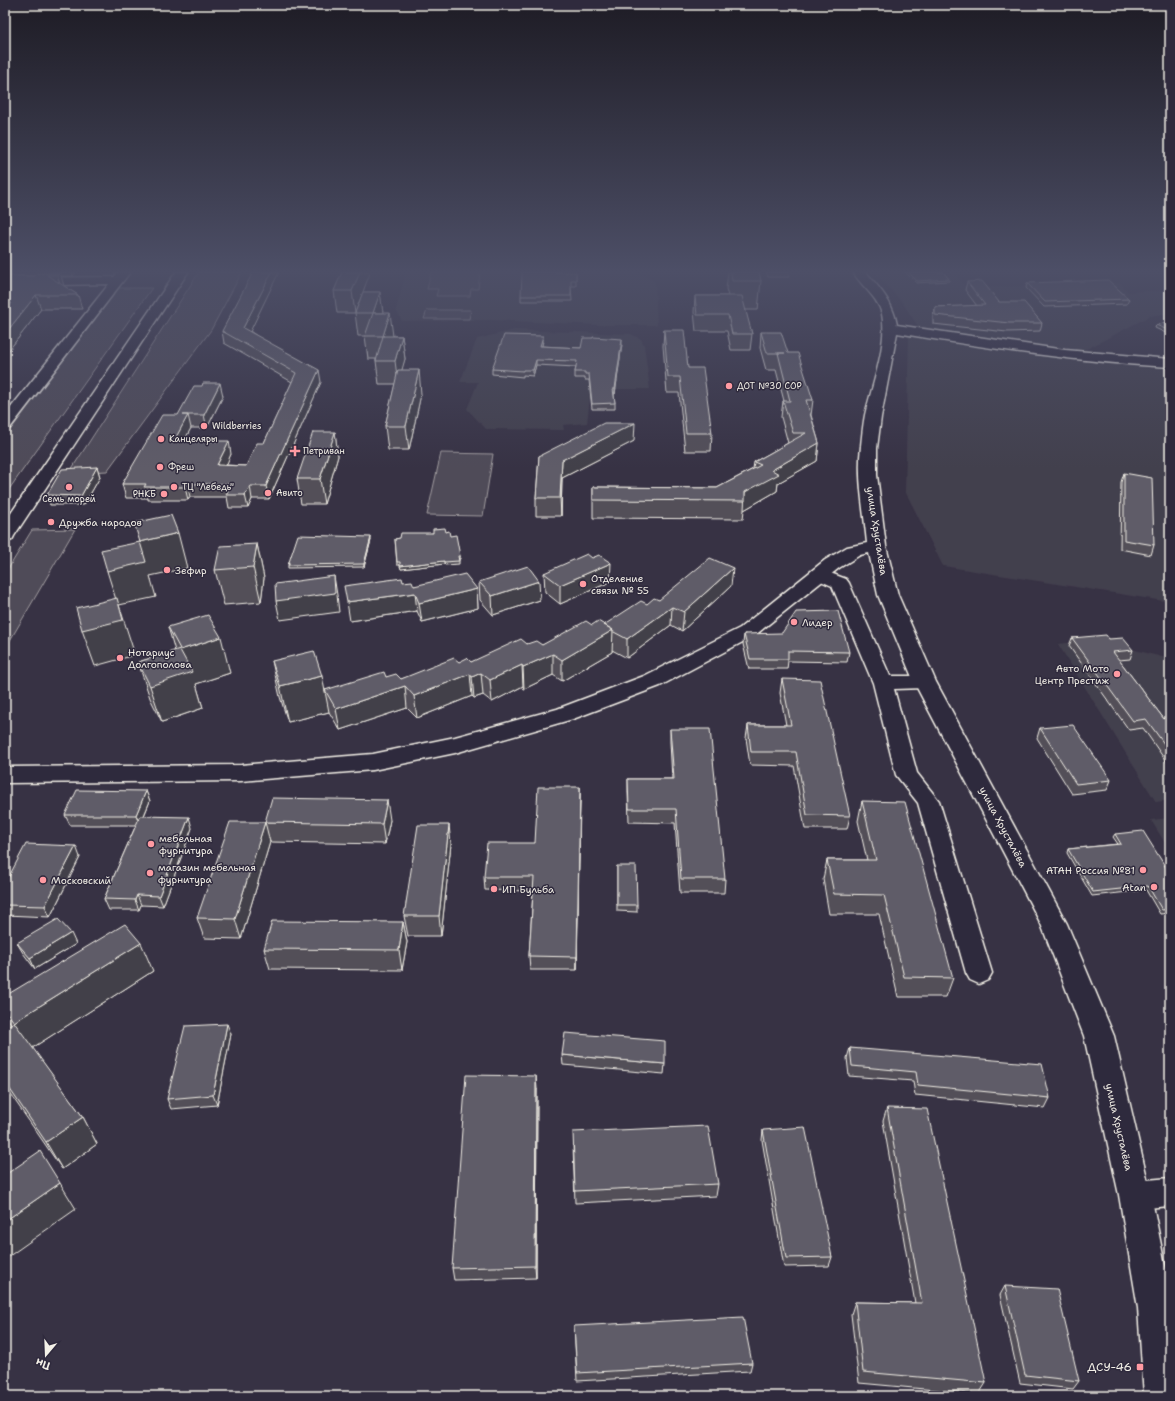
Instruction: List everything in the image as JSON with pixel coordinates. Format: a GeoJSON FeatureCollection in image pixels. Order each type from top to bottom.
{"type":"FeatureCollection","features":[{"type":"Feature","properties":{"kind":"main road"},"geometry":{"type":"LineString","coordinates":[[5,536],[138,337]]}},
{"type":"Feature","properties":{"kind":"main road","name":"улица Хрусталёва"},"geometry":{"type":"LineString","coordinates":[[889,337],[873,417],[869,448],[868,475],[877,546],[888,595],[925,682],[963,750],[1060,938],[1099,1036],[1135,1195],[1156,1308],[1162,1396]]}},
{"type":"Feature","properties":{"kind":"main road"},"geometry":{"type":"LineString","coordinates":[[955,337],[1088,357],[1129,361],[1170,362]]}},
{"type":"Feature","properties":{"kind":"main road"},"geometry":{"type":"LineString","coordinates":[[5,775],[241,773],[373,762],[455,745],[565,714],[652,681],[747,632],[832,564],[854,551],[877,546]]}},
{"type":"Feature","properties":{"kind":"street"},"geometry":{"type":"LineString","coordinates":[[5,425],[73,337]]}},
{"type":"Feature","properties":{"kind":"street"},"geometry":{"type":"LineString","coordinates":[[820,574],[840,583],[883,683],[907,776],[928,801],[979,973]]}},
{"type":"Feature","properties":{"kind":"street"},"geometry":{"type":"LineString","coordinates":[[883,683],[925,682]]}},
{"type":"Feature","properties":{"kind":"street"},"geometry":{"type":"LineString","coordinates":[[1135,1195],[1170,1192]]}},
{"type":"Feature","properties":{"kind":"shaded area"},"geometry":{"type":"Polygon","coordinates":[[[81,337],[117,337],[5,495],[5,437],[81,337]]]}},
{"type":"Feature","properties":{"kind":"shaded area"},"geometry":{"type":"Polygon","coordinates":[[[157,337],[206,337],[107,471],[69,473],[157,337]]]}},
{"type":"Feature","properties":{"kind":"shaded area"},"geometry":{"type":"Polygon","coordinates":[[[484,337],[638,337],[641,339],[644,345],[650,389],[591,389],[587,423],[563,425],[564,430],[486,429],[467,409],[478,382],[460,382],[477,339],[484,337]]]}},
{"type":"Feature","properties":{"kind":"shaded area"},"geometry":{"type":"Polygon","coordinates":[[[909,337],[929,337],[1170,366],[1170,602],[943,566],[905,491],[909,337]]]}},
{"type":"Feature","properties":{"kind":"shaded area"},"geometry":{"type":"Polygon","coordinates":[[[986,337],[1109,337],[1083,351],[986,337]]]}},
{"type":"Feature","properties":{"kind":"shaded area"},"geometry":{"type":"Polygon","coordinates":[[[441,453],[493,454],[483,516],[427,515],[441,453]]]}},
{"type":"Feature","properties":{"kind":"shaded area"},"geometry":{"type":"Polygon","coordinates":[[[75,529],[5,649],[5,574],[32,530],[75,529]]]}},
{"type":"Feature","properties":{"kind":"shaded area"},"geometry":{"type":"Polygon","coordinates":[[[1096,640],[1170,659],[1170,800],[1156,802],[1058,644],[1096,640]]]}},
{"type":"Feature","properties":{"kind":"shaded area"},"geometry":{"type":"Polygon","coordinates":[[[1170,818],[1170,851],[1151,820],[1170,818]]]}},
{"type":"Feature","properties":{"kind":"building"},"geometry":{"type":"Polygon","coordinates":[[[233,337],[260,337],[319,370],[266,486],[250,486],[245,495],[226,495],[231,484],[187,484],[185,487],[144,487],[146,484],[122,484],[162,415],[178,415],[194,386],[202,386],[203,383],[220,383],[204,415],[188,415],[174,441],[229,441],[217,465],[246,466],[257,443],[264,443],[296,373],[233,337]]]}},
{"type":"Feature","properties":{"kind":"building"},"geometry":{"type":"Polygon","coordinates":[[[383,337],[402,337],[395,361],[376,361],[383,337]]]}},
{"type":"Feature","properties":{"kind":"building"},"geometry":{"type":"Polygon","coordinates":[[[503,337],[543,337],[540,346],[581,348],[583,338],[622,339],[615,389],[613,389],[615,403],[592,404],[589,374],[585,374],[585,372],[575,372],[577,361],[536,360],[533,370],[523,371],[492,369],[503,337]]]}},
{"type":"Feature","properties":{"kind":"building"},"geometry":{"type":"Polygon","coordinates":[[[665,337],[685,337],[688,368],[703,368],[712,433],[686,433],[680,377],[668,377],[665,337]]]}},
{"type":"Feature","properties":{"kind":"building"},"geometry":{"type":"Polygon","coordinates":[[[763,337],[783,337],[788,353],[798,353],[813,400],[806,400],[819,443],[772,470],[779,474],[745,492],[745,501],[593,500],[593,487],[717,488],[761,465],[754,462],[806,433],[793,433],[783,401],[790,401],[778,353],[767,353],[763,337]]]}},
{"type":"Feature","properties":{"kind":"building"},"geometry":{"type":"Polygon","coordinates":[[[398,370],[419,370],[406,426],[385,426],[398,370]]]}},
{"type":"Feature","properties":{"kind":"building"},"geometry":{"type":"Polygon","coordinates":[[[604,423],[635,423],[562,460],[560,498],[536,498],[539,456],[604,423]]]}},
{"type":"Feature","properties":{"kind":"building"},"geometry":{"type":"Polygon","coordinates":[[[313,432],[335,432],[320,479],[297,479],[313,432]]]}},
{"type":"Feature","properties":{"kind":"building"},"geometry":{"type":"Polygon","coordinates":[[[97,467],[81,496],[47,495],[62,469],[97,467]]]}},
{"type":"Feature","properties":{"kind":"building"},"geometry":{"type":"Polygon","coordinates":[[[1124,473],[1152,478],[1154,545],[1124,540],[1124,473]]]}},
{"type":"Feature","properties":{"kind":"building"},"geometry":{"type":"Polygon","coordinates":[[[171,515],[178,533],[140,542],[134,523],[171,515]]]}},
{"type":"Feature","properties":{"kind":"building"},"geometry":{"type":"Polygon","coordinates":[[[445,528],[446,532],[449,531],[450,536],[456,535],[460,556],[458,556],[459,561],[444,561],[400,566],[400,562],[397,562],[395,539],[400,538],[401,533],[433,533],[433,529],[445,528]]]}},
{"type":"Feature","properties":{"kind":"building"},"geometry":{"type":"Polygon","coordinates":[[[298,535],[371,537],[364,564],[288,565],[298,535]]]}},
{"type":"Feature","properties":{"kind":"building"},"geometry":{"type":"Polygon","coordinates":[[[140,542],[146,562],[107,571],[101,550],[140,542]]]}},
{"type":"Feature","properties":{"kind":"building"},"geometry":{"type":"Polygon","coordinates":[[[257,544],[253,567],[215,570],[220,546],[257,544]]]}},
{"type":"Feature","properties":{"kind":"building"},"geometry":{"type":"Polygon","coordinates":[[[587,554],[592,558],[599,555],[611,563],[560,585],[544,573],[587,554]]]}},
{"type":"Feature","properties":{"kind":"building"},"geometry":{"type":"Polygon","coordinates":[[[710,558],[733,568],[684,612],[672,607],[627,639],[604,625],[641,601],[647,604],[654,598],[659,600],[710,558]]]}},
{"type":"Feature","properties":{"kind":"building"},"geometry":{"type":"Polygon","coordinates":[[[528,566],[539,581],[492,596],[479,582],[528,566]]]}},
{"type":"Feature","properties":{"kind":"building"},"geometry":{"type":"Polygon","coordinates":[[[465,574],[477,589],[419,603],[415,593],[347,602],[344,586],[402,578],[403,582],[412,581],[414,586],[465,574]]]}},
{"type":"Feature","properties":{"kind":"building"},"geometry":{"type":"Polygon","coordinates":[[[334,576],[335,593],[276,601],[275,584],[334,576]]]}},
{"type":"Feature","properties":{"kind":"building"},"geometry":{"type":"Polygon","coordinates":[[[117,598],[123,620],[82,630],[76,608],[117,598]]]}},
{"type":"Feature","properties":{"kind":"building"},"geometry":{"type":"Polygon","coordinates":[[[838,611],[849,652],[788,651],[788,659],[750,659],[744,634],[782,633],[796,612],[838,611]]]}},
{"type":"Feature","properties":{"kind":"building"},"geometry":{"type":"Polygon","coordinates":[[[208,615],[221,637],[180,650],[192,672],[150,686],[138,662],[180,649],[168,627],[208,615]]]}},
{"type":"Feature","properties":{"kind":"building"},"geometry":{"type":"Polygon","coordinates":[[[586,621],[592,625],[598,621],[613,630],[562,660],[553,654],[523,667],[522,665],[490,680],[481,673],[472,677],[470,674],[414,696],[405,686],[336,709],[325,690],[384,672],[386,677],[396,674],[401,679],[454,658],[459,662],[467,658],[471,662],[521,639],[527,644],[536,641],[542,645],[586,621]]]}},
{"type":"Feature","properties":{"kind":"building"},"geometry":{"type":"Polygon","coordinates":[[[1106,635],[1109,639],[1123,638],[1133,650],[1113,652],[1164,719],[1170,718],[1170,752],[1146,719],[1133,721],[1072,638],[1106,635]]]}},
{"type":"Feature","properties":{"kind":"building"},"geometry":{"type":"Polygon","coordinates":[[[314,651],[322,676],[280,686],[272,661],[314,651]]]}},
{"type":"Feature","properties":{"kind":"building"},"geometry":{"type":"Polygon","coordinates":[[[782,679],[820,680],[850,816],[807,815],[796,752],[751,752],[748,725],[791,725],[782,679]]]}},
{"type":"Feature","properties":{"kind":"building"},"geometry":{"type":"Polygon","coordinates":[[[1073,725],[1111,780],[1076,784],[1040,728],[1073,725]]]}},
{"type":"Feature","properties":{"kind":"building"},"geometry":{"type":"Polygon","coordinates":[[[670,729],[710,729],[725,879],[681,879],[676,809],[629,809],[628,779],[674,779],[670,729]]]}},
{"type":"Feature","properties":{"kind":"building"},"geometry":{"type":"Polygon","coordinates":[[[538,787],[580,787],[577,957],[529,956],[534,877],[484,877],[487,843],[535,843],[538,787]]]}},
{"type":"Feature","properties":{"kind":"building"},"geometry":{"type":"Polygon","coordinates":[[[77,790],[146,791],[136,815],[65,815],[77,790]]]}},
{"type":"Feature","properties":{"kind":"building"},"geometry":{"type":"Polygon","coordinates":[[[272,798],[387,800],[382,824],[265,822],[272,798]]]}},
{"type":"Feature","properties":{"kind":"building"},"geometry":{"type":"Polygon","coordinates":[[[862,801],[905,802],[953,978],[904,977],[884,895],[834,894],[827,860],[876,860],[862,801]]]}},
{"type":"Feature","properties":{"kind":"building","name":"магазин мебельная фурнитура"},"geometry":{"type":"Polygon","coordinates":[[[140,816],[189,817],[159,896],[137,895],[135,900],[104,899],[140,816]]]}},
{"type":"Feature","properties":{"kind":"building"},"geometry":{"type":"Polygon","coordinates":[[[230,822],[265,822],[235,919],[197,918],[230,822]]]}},
{"type":"Feature","properties":{"kind":"building"},"geometry":{"type":"Polygon","coordinates":[[[418,825],[449,825],[439,916],[404,916],[418,825]]]}},
{"type":"Feature","properties":{"kind":"building"},"geometry":{"type":"Polygon","coordinates":[[[1143,831],[1170,874],[1170,909],[1162,910],[1148,886],[1093,892],[1068,849],[1121,844],[1115,834],[1143,831]]]}},
{"type":"Feature","properties":{"kind":"building","name":"Московский"},"geometry":{"type":"Polygon","coordinates":[[[26,844],[76,846],[45,906],[5,905],[5,884],[26,844]]]}},
{"type":"Feature","properties":{"kind":"building"},"geometry":{"type":"Polygon","coordinates":[[[617,866],[636,866],[637,905],[617,905],[617,866]]]}},
{"type":"Feature","properties":{"kind":"building"},"geometry":{"type":"Polygon","coordinates":[[[58,919],[71,933],[30,958],[17,943],[58,919]]]}},
{"type":"Feature","properties":{"kind":"building"},"geometry":{"type":"Polygon","coordinates":[[[272,921],[403,922],[399,950],[264,949],[272,921]]]}},
{"type":"Feature","properties":{"kind":"building"},"geometry":{"type":"Polygon","coordinates":[[[125,924],[141,943],[14,1022],[5,1010],[5,996],[125,924]]]}},
{"type":"Feature","properties":{"kind":"building"},"geometry":{"type":"Polygon","coordinates":[[[14,1022],[83,1117],[46,1142],[5,1082],[5,1028],[14,1022]]]}},
{"type":"Feature","properties":{"kind":"building"},"geometry":{"type":"Polygon","coordinates":[[[227,1024],[213,1095],[167,1099],[185,1026],[227,1024]]]}},
{"type":"Feature","properties":{"kind":"building"},"geometry":{"type":"Polygon","coordinates":[[[565,1033],[665,1041],[665,1064],[562,1055],[565,1033]]]}},
{"type":"Feature","properties":{"kind":"building"},"geometry":{"type":"Polygon","coordinates":[[[850,1048],[1042,1064],[1050,1098],[918,1085],[916,1072],[852,1066],[850,1048]]]}},
{"type":"Feature","properties":{"kind":"building"},"geometry":{"type":"Polygon","coordinates":[[[466,1075],[536,1076],[535,1266],[452,1268],[466,1075]]]}},
{"type":"Feature","properties":{"kind":"building"},"geometry":{"type":"Polygon","coordinates":[[[887,1108],[927,1109],[986,1383],[863,1372],[855,1302],[922,1303],[887,1108]]]}},
{"type":"Feature","properties":{"kind":"building"},"geometry":{"type":"Polygon","coordinates":[[[708,1126],[718,1184],[575,1191],[573,1132],[708,1126]]]}},
{"type":"Feature","properties":{"kind":"building"},"geometry":{"type":"Polygon","coordinates":[[[805,1127],[832,1257],[786,1258],[763,1130],[805,1127]]]}},
{"type":"Feature","properties":{"kind":"building"},"geometry":{"type":"Polygon","coordinates":[[[40,1151],[60,1183],[5,1221],[5,1175],[40,1151]]]}},
{"type":"Feature","properties":{"kind":"building"},"geometry":{"type":"Polygon","coordinates":[[[1005,1286],[1057,1289],[1079,1381],[1025,1375],[1005,1286]]]}},
{"type":"Feature","properties":{"kind":"building"},"geometry":{"type":"Polygon","coordinates":[[[743,1317],[752,1363],[577,1373],[574,1326],[743,1317]]]}},
{"type":"Feature","properties":{"kind":"place","name":"ДОТ №30 СОР"},"geometry":{"type":"Point","coordinates":[729,386]}},
{"type":"Feature","properties":{"kind":"place","name":"Wildberries"},"geometry":{"type":"Point","coordinates":[204,426]}},
{"type":"Feature","properties":{"kind":"place","name":"Канцеляры"},"geometry":{"type":"Point","coordinates":[161,439]}},
{"type":"Feature","properties":{"kind":"place","name":"Петриван"},"geometry":{"type":"Point","coordinates":[295,451]}},
{"type":"Feature","properties":{"kind":"place","name":"Фреш"},"geometry":{"type":"Point","coordinates":[160,467]}},
{"type":"Feature","properties":{"kind":"place","name":"Семь морей"},"geometry":{"type":"Point","coordinates":[69,487]}},
{"type":"Feature","properties":{"kind":"place","name":"ТЦ \"Лебедь\""},"geometry":{"type":"Point","coordinates":[174,487]}},
{"type":"Feature","properties":{"kind":"place","name":"Авито"},"geometry":{"type":"Point","coordinates":[268,493]}},
{"type":"Feature","properties":{"kind":"place","name":"РНКБ"},"geometry":{"type":"Point","coordinates":[164,494]}},
{"type":"Feature","properties":{"kind":"place","name":"Дружба народов"},"geometry":{"type":"Point","coordinates":[51,522]}},
{"type":"Feature","properties":{"kind":"place","name":"Зефир"},"geometry":{"type":"Point","coordinates":[167,570]}},
{"type":"Feature","properties":{"kind":"place","name":"Отделение связи № 55"},"geometry":{"type":"Point","coordinates":[583,584]}},
{"type":"Feature","properties":{"kind":"place","name":"Лидер"},"geometry":{"type":"Point","coordinates":[794,622]}},
{"type":"Feature","properties":{"kind":"place","name":"Нотариус Долгополова"},"geometry":{"type":"Point","coordinates":[120,658]}},
{"type":"Feature","properties":{"kind":"place","name":"Авто Мото Центр Престиж"},"geometry":{"type":"Point","coordinates":[1117,674]}},
{"type":"Feature","properties":{"kind":"place","name":"мебельная фурнитура"},"geometry":{"type":"Point","coordinates":[151,844]}},
{"type":"Feature","properties":{"kind":"place","name":"АТАН Россия №81"},"geometry":{"type":"Point","coordinates":[1143,870]}},
{"type":"Feature","properties":{"kind":"place","name":"магазин мебельная фурнитура"},"geometry":{"type":"Point","coordinates":[150,873]}},
{"type":"Feature","properties":{"kind":"place","name":"Московский"},"geometry":{"type":"Point","coordinates":[43,880]}},
{"type":"Feature","properties":{"kind":"place","name":"Atan"},"geometry":{"type":"Point","coordinates":[1154,887]}},
{"type":"Feature","properties":{"kind":"place","name":"ИП Бульба"},"geometry":{"type":"Point","coordinates":[494,889]}},
{"type":"Feature","properties":{"kind":"place","name":"ДСУ-46"},"geometry":{"type":"Point","coordinates":[1140,1367]}}]}
